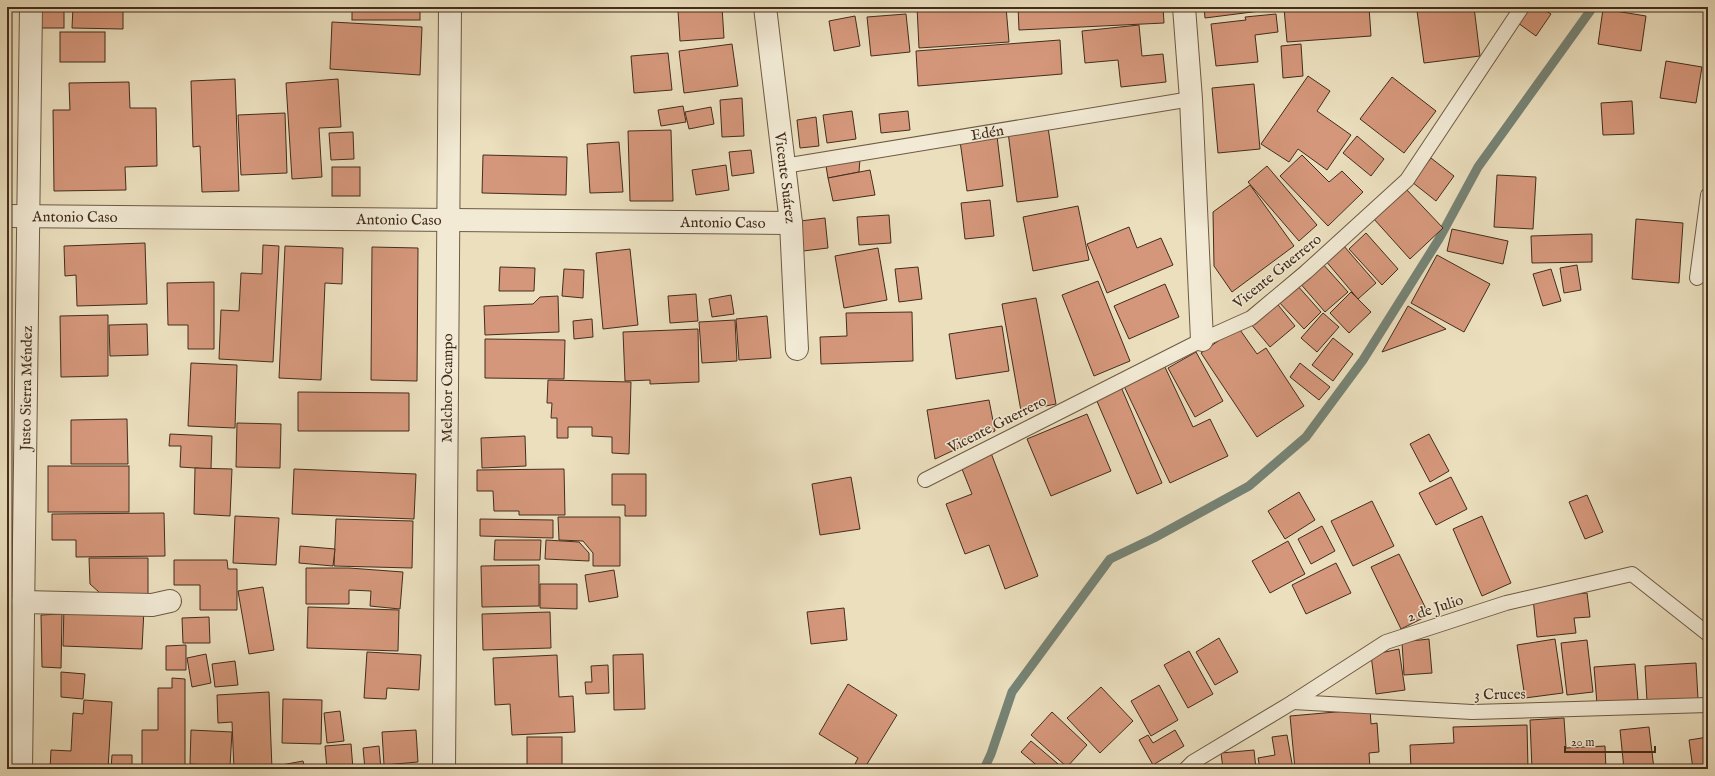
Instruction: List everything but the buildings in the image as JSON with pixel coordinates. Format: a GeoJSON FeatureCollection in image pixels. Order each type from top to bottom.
{"type":"FeatureCollection","features":[{"type":"Feature","properties":{"kind":"street","name":"Justo Sierra Méndez"},"geometry":{"type":"LineString","coordinates":[[21,769],[18,598],[28,217],[31,7]]}},
{"type":"Feature","properties":{"kind":"street","name":"Melchor Ocampo"},"geometry":{"type":"LineString","coordinates":[[444,769],[450,7]]}},
{"type":"Feature","properties":{"kind":"street","name":"Vicente Suárez"},"geometry":{"type":"LineString","coordinates":[[765,7],[791,223],[797,349]]}},
{"type":"Feature","properties":{"kind":"street"},"geometry":{"type":"LineString","coordinates":[[1184,7],[1191,99],[1202,340]]}},
{"type":"Feature","properties":{"kind":"street","name":"Antonio Caso"},"geometry":{"type":"LineString","coordinates":[[7,216],[791,223]]}},
{"type":"Feature","properties":{"kind":"street"},"geometry":{"type":"LineString","coordinates":[[18,598],[152,605],[170,601]]}},
{"type":"Feature","properties":{"kind":"lane","name":"Vicente Guerrero"},"geometry":{"type":"LineString","coordinates":[[925,480],[1202,340],[1251,318],[1306,272],[1406,180],[1522,7]]}},
{"type":"Feature","properties":{"kind":"lane","name":"Edén"},"geometry":{"type":"LineString","coordinates":[[784,166],[1191,99]]}},
{"type":"Feature","properties":{"kind":"lane"},"geometry":{"type":"LineString","coordinates":[[1698,278],[1708,195]]}},
{"type":"Feature","properties":{"kind":"lane","name":"2 de Julio"},"geometry":{"type":"LineString","coordinates":[[1186,769],[1193,762],[1293,702],[1386,642],[1506,603],[1632,574],[1708,634]]}},
{"type":"Feature","properties":{"kind":"lane","name":"3 Cruces"},"geometry":{"type":"LineString","coordinates":[[1293,702],[1472,712],[1708,705]]}},
{"type":"Feature","properties":{"kind":"waterway"},"geometry":{"type":"LineString","coordinates":[[984,769],[991,754],[1012,692],[1110,559],[1154,538],[1249,486],[1306,437],[1363,360],[1439,239],[1478,167],[1593,7]]}}]}
